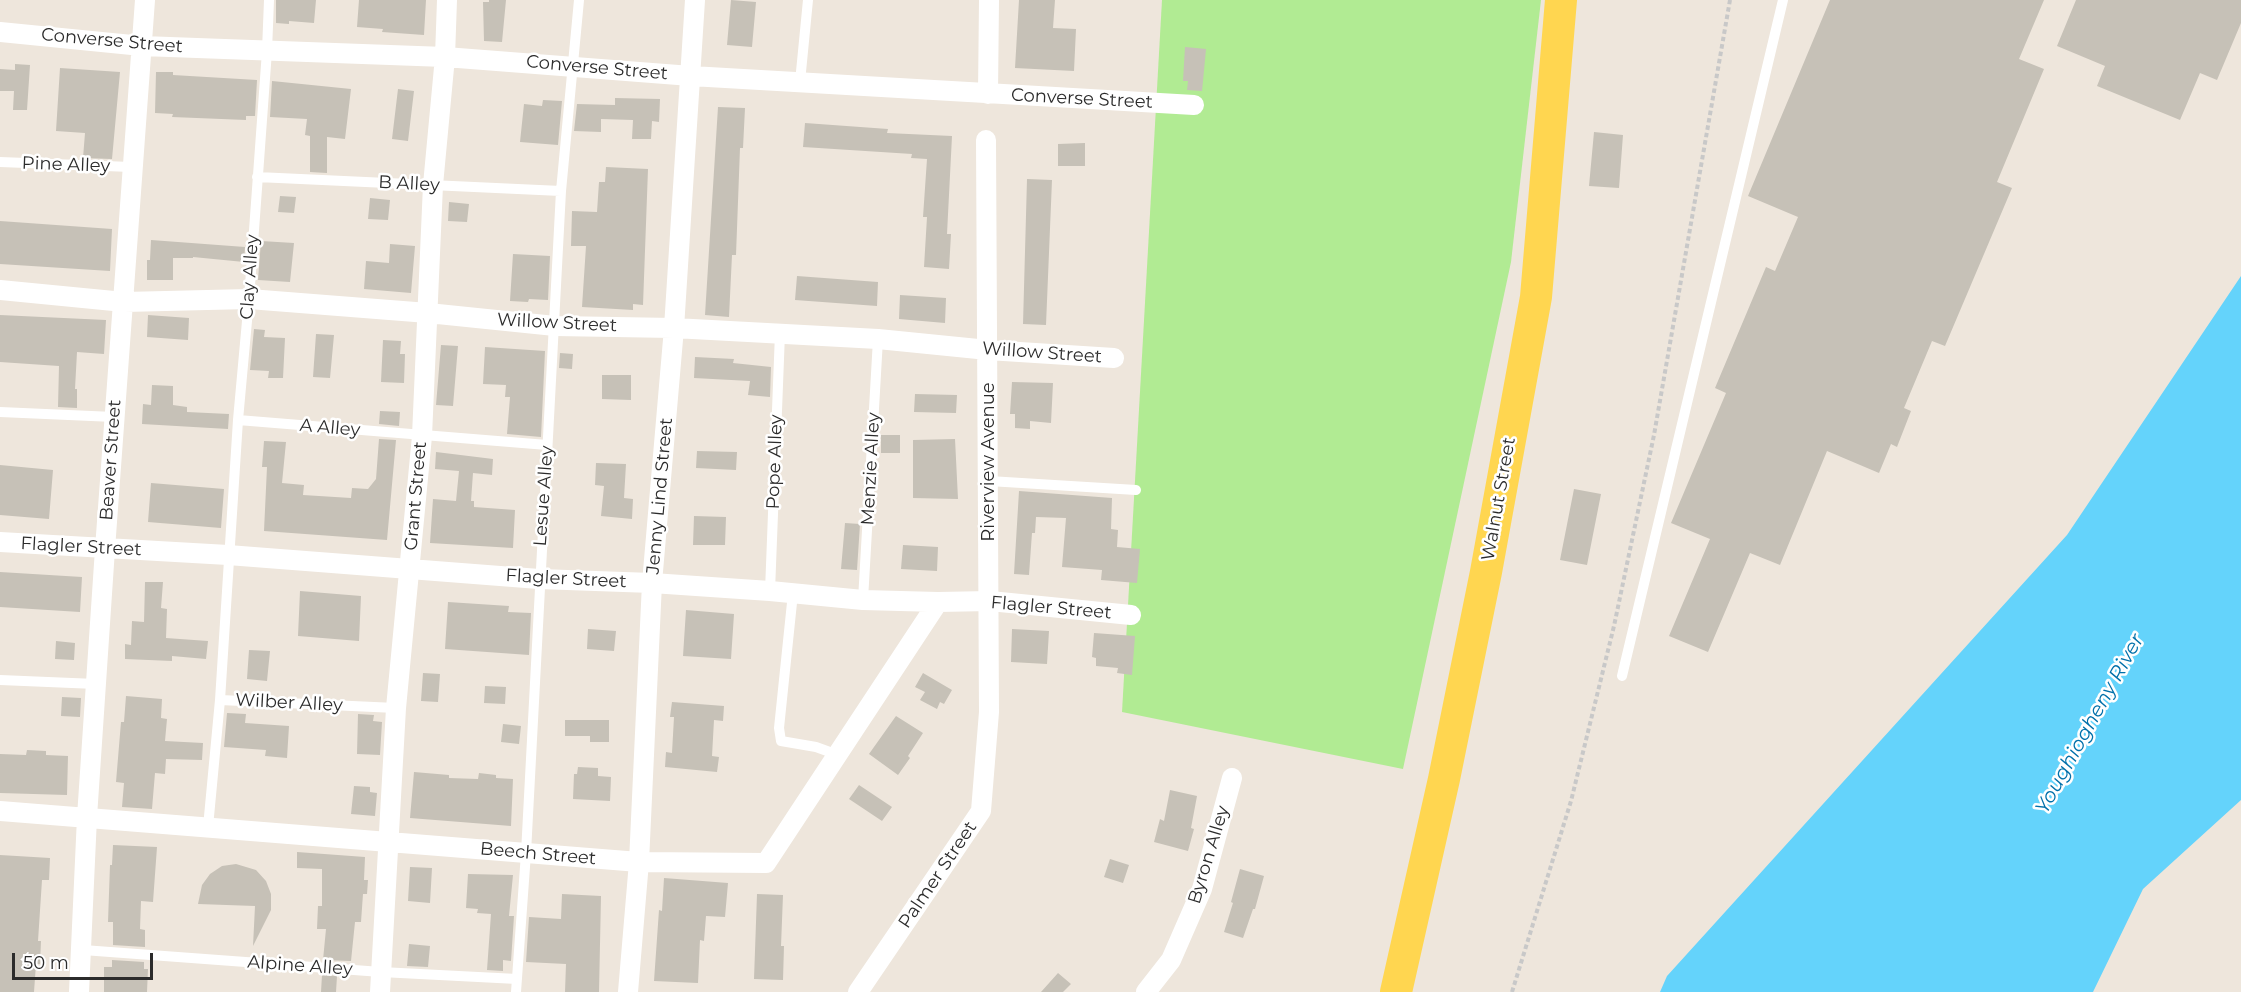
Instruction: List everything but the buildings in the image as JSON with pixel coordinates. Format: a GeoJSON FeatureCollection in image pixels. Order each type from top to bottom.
{"type":"FeatureCollection","features":[{"type":"Feature","properties":{"kind":"main road","name":"Walnut Street"},"geometry":{"type":"LineString","coordinates":[[1396,992],[1444,779],[1486,572],[1536,297],[1561,0]]}},
{"type":"Feature","properties":{"kind":"street","name":"Beaver Street"},"geometry":{"type":"LineString","coordinates":[[79,992],[83,950],[87,817],[145,0]]}},
{"type":"Feature","properties":{"kind":"street","name":"Grant Street"},"geometry":{"type":"LineString","coordinates":[[380,992],[396,708],[422,436],[433,185],[445,57],[447,0]]}},
{"type":"Feature","properties":{"kind":"street","name":"Jenny Lind Street"},"geometry":{"type":"LineString","coordinates":[[628,992],[639,862],[652,583],[674,328],[695,0]]}},
{"type":"Feature","properties":{"kind":"street"},"geometry":{"type":"LineString","coordinates":[[988,94],[989,0]]}},
{"type":"Feature","properties":{"kind":"street","name":"Converse Street"},"geometry":{"type":"LineString","coordinates":[[0,32],[142,46],[445,57],[691,76],[1194,105]]}},
{"type":"Feature","properties":{"kind":"street","name":"Riverview Avenue"},"geometry":{"type":"LineString","coordinates":[[986,140],[989,712]]}},
{"type":"Feature","properties":{"kind":"street","name":"Willow Street"},"geometry":{"type":"LineString","coordinates":[[0,290],[124,302],[249,299],[555,326],[780,333],[1114,358]]}},
{"type":"Feature","properties":{"kind":"street","name":"Flagler Street"},"geometry":{"type":"LineString","coordinates":[[0,542],[228,555],[539,579],[652,583],[863,600],[990,601],[1131,615]]}},
{"type":"Feature","properties":{"kind":"street","name":"Beech Street"},"geometry":{"type":"LineString","coordinates":[[0,811],[639,862],[766,863],[938,602]]}},
{"type":"Feature","properties":{"kind":"street","name":"Palmer Street"},"geometry":{"type":"LineString","coordinates":[[858,992],[981,812],[989,712]]}},
{"type":"Feature","properties":{"kind":"street","name":"Byron Alley"},"geometry":{"type":"LineString","coordinates":[[1146,992],[1171,960],[1202,889],[1232,778]]}},
{"type":"Feature","properties":{"kind":"lane","name":"Clay Alley"},"geometry":{"type":"LineString","coordinates":[[228,555],[267,51],[268,0]]}},
{"type":"Feature","properties":{"kind":"lane","name":"Lesue Alley"},"geometry":{"type":"LineString","coordinates":[[516,992],[561,192],[579,0]]}},
{"type":"Feature","properties":{"kind":"lane"},"geometry":{"type":"LineString","coordinates":[[800,82],[808,0]]}},
{"type":"Feature","properties":{"kind":"lane"},"geometry":{"type":"LineString","coordinates":[[1622,676],[1783,0]]}},
{"type":"Feature","properties":{"kind":"lane","name":"Pine Alley"},"geometry":{"type":"LineString","coordinates":[[0,162],[132,167]]}},
{"type":"Feature","properties":{"kind":"lane","name":"B Alley"},"geometry":{"type":"LineString","coordinates":[[256,177],[561,192]]}},
{"type":"Feature","properties":{"kind":"lane","name":"Pope Alley"},"geometry":{"type":"LineString","coordinates":[[770,591],[780,333]]}},
{"type":"Feature","properties":{"kind":"lane","name":"Menzie Alley"},"geometry":{"type":"LineString","coordinates":[[863,600],[878,339]]}},
{"type":"Feature","properties":{"kind":"lane"},"geometry":{"type":"LineString","coordinates":[[0,412],[114,417]]}},
{"type":"Feature","properties":{"kind":"lane","name":"A Alley"},"geometry":{"type":"LineString","coordinates":[[237,420],[547,445]]}},
{"type":"Feature","properties":{"kind":"lane"},"geometry":{"type":"LineString","coordinates":[[989,481],[1136,490]]}},
{"type":"Feature","properties":{"kind":"lane","name":"Wilber Alley"},"geometry":{"type":"LineString","coordinates":[[228,555],[220,700],[396,708]]}},
{"type":"Feature","properties":{"kind":"lane"},"geometry":{"type":"LineString","coordinates":[[793,593],[779,728],[781,741],[816,747],[838,755]]}},
{"type":"Feature","properties":{"kind":"lane"},"geometry":{"type":"LineString","coordinates":[[0,680],[96,684]]}},
{"type":"Feature","properties":{"kind":"lane"},"geometry":{"type":"LineString","coordinates":[[208,827],[220,700]]}},
{"type":"Feature","properties":{"kind":"lane","name":"Alpine Alley"},"geometry":{"type":"LineString","coordinates":[[83,950],[381,972],[517,979]]}},
{"type":"Feature","properties":{"kind":"path"},"geometry":{"type":"LineString","coordinates":[[1512,992],[1571,801],[1614,626],[1654,435],[1730,0]]}},
{"type":"Feature","properties":{"kind":"green space"},"geometry":{"type":"Polygon","coordinates":[[[1162,0],[1541,0],[1511,262],[1403,769],[1122,712],[1162,0]]]}},
{"type":"Feature","properties":{"kind":"water","name":"Youghiogheny River"},"geometry":{"type":"Polygon","coordinates":[[[2241,276],[2241,800],[2143,889],[2093,992],[1660,992],[1667,976],[2067,535],[2241,276]]]}}]}
